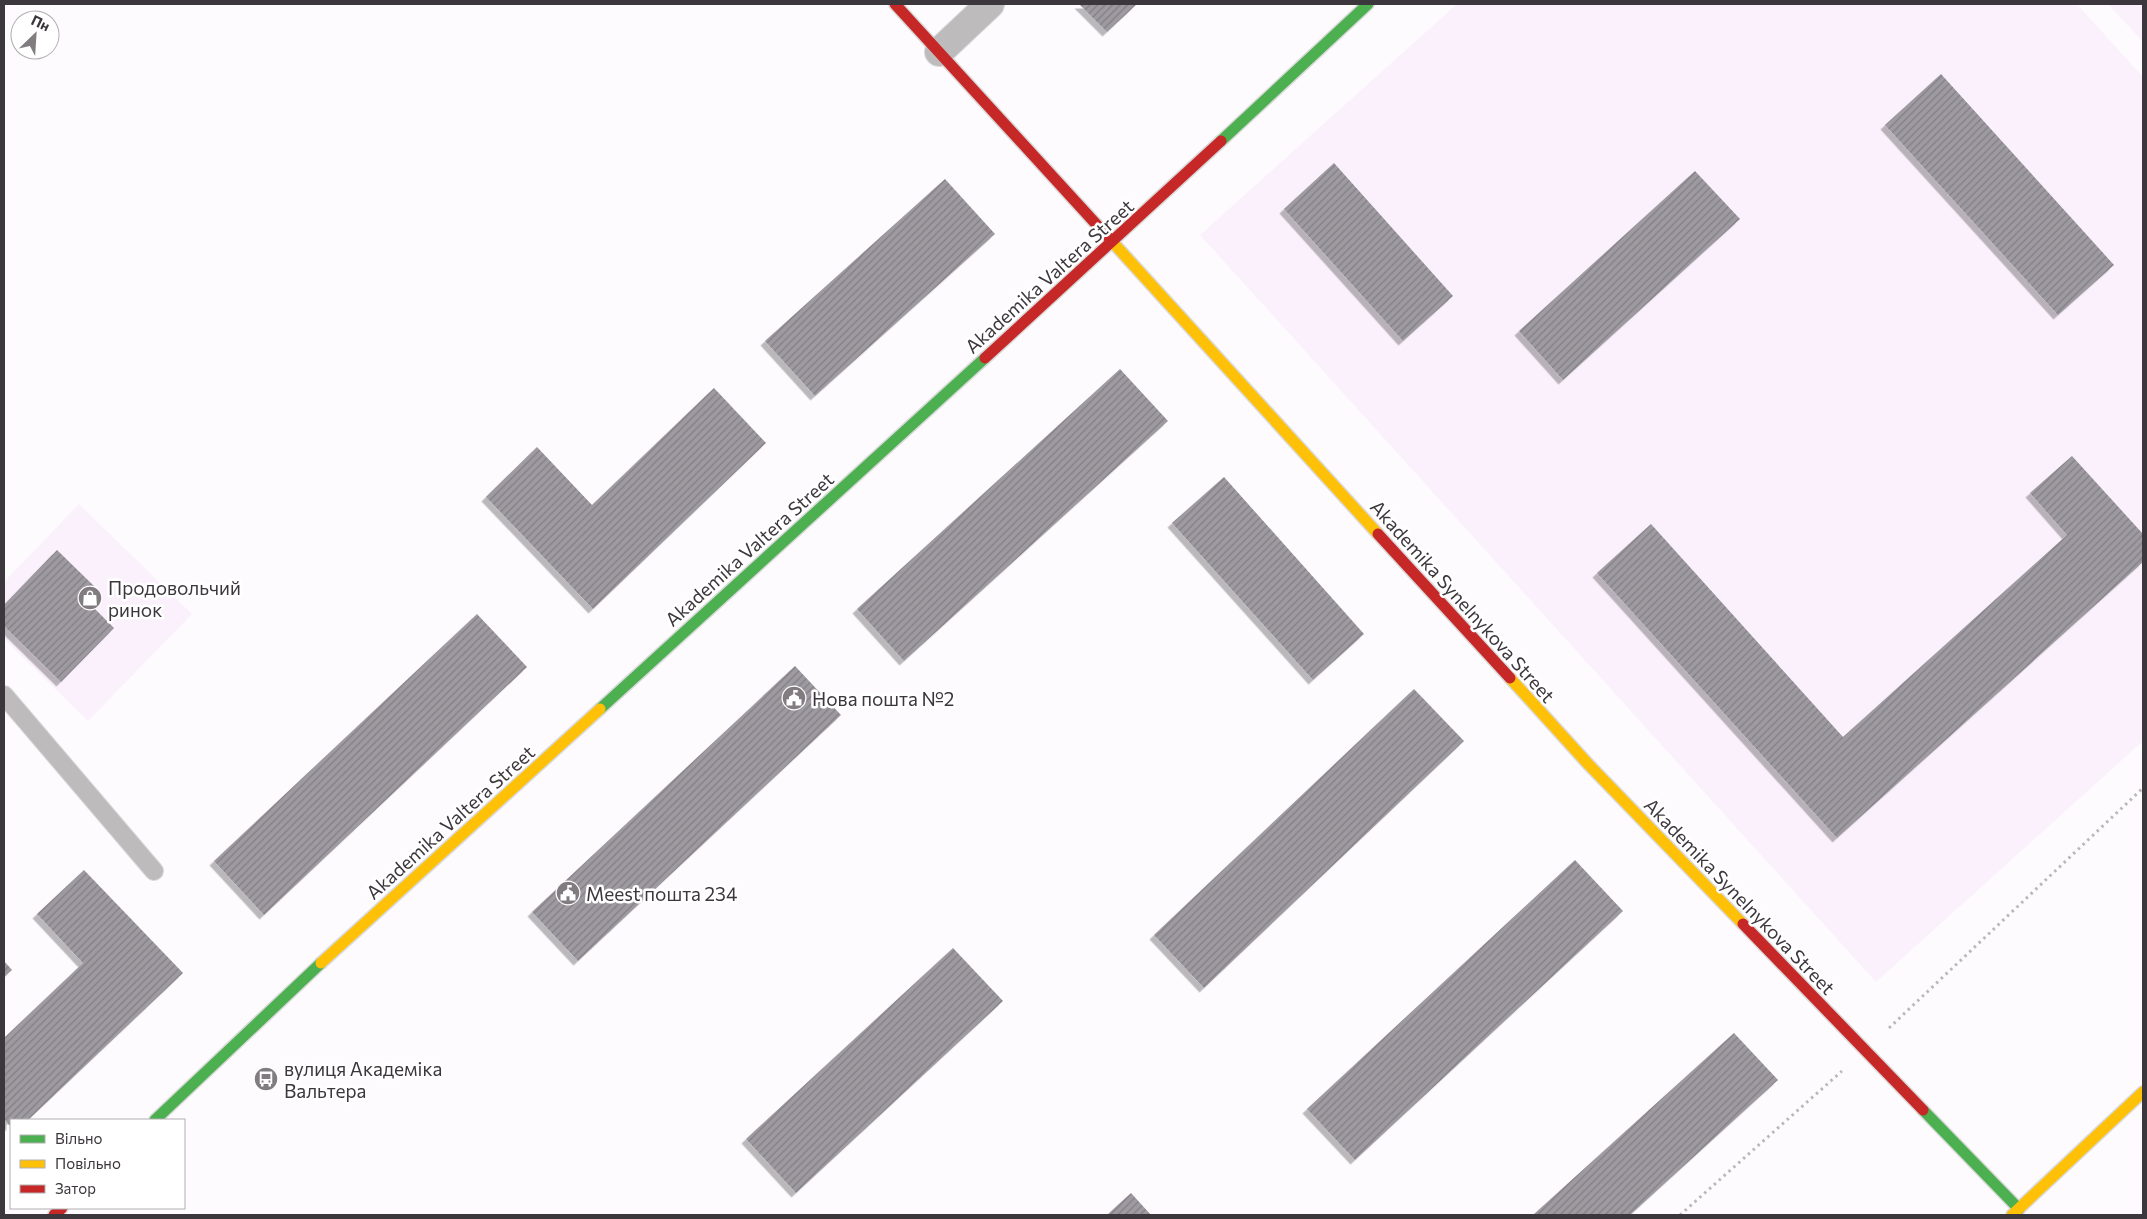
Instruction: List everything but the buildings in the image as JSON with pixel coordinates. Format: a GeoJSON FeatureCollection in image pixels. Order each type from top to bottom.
{"type":"FeatureCollection","features":[{"type":"Feature","properties":{"kind":"street","name":"Akademika Synelnykova Street"},"geometry":{"type":"LineString","coordinates":[[895,4],[1589,765],[1866,1050],[2015,1212]]}},
{"type":"Feature","properties":{"kind":"street"},"geometry":{"type":"LineString","coordinates":[[939,52],[990,4]]}},
{"type":"Feature","properties":{"kind":"street","name":"Akademika Valtera Street"},"geometry":{"type":"LineString","coordinates":[[156,1119],[352,934],[1112,243],[1368,4]]}},
{"type":"Feature","properties":{"kind":"street"},"geometry":{"type":"LineString","coordinates":[[2015,1212],[2143,1092]]}},
{"type":"Feature","properties":{"kind":"lane"},"geometry":{"type":"LineString","coordinates":[[4,695],[154,871]]}},
{"type":"Feature","properties":{"kind":"path"},"geometry":{"type":"LineString","coordinates":[[1680,1215],[1866,1050],[2143,788]]}},
{"type":"Feature","properties":{"kind":"shaded area"},"geometry":{"type":"Polygon","coordinates":[[[1457,4],[2077,4],[2143,77],[2143,741],[1876,982],[1200,235],[1457,4]]]}},
{"type":"Feature","properties":{"kind":"shaded area"},"geometry":{"type":"Polygon","coordinates":[[[2108,4],[2143,4],[2143,42],[2108,4]]]}},
{"type":"Feature","properties":{"kind":"shaded area","name":"Продовольчий ринок"},"geometry":{"type":"Polygon","coordinates":[[[79,504],[192,614],[88,721],[4,639],[4,582],[79,504]]]}},
{"type":"Feature","properties":{"kind":"traffic: fast"},"geometry":{"type":"LineString","coordinates":[[1221,141],[1368,4]]}},
{"type":"Feature","properties":{"kind":"traffic: fast"},"geometry":{"type":"LineString","coordinates":[[600,709],[985,358]]}},
{"type":"Feature","properties":{"kind":"traffic: fast"},"geometry":{"type":"LineString","coordinates":[[156,1119],[321,963]]}},
{"type":"Feature","properties":{"kind":"traffic: fast"},"geometry":{"type":"LineString","coordinates":[[1923,1110],[2019,1209]]}},
{"type":"Feature","properties":{"kind":"traffic: slow"},"geometry":{"type":"LineString","coordinates":[[1107,236],[1378,534]]}},
{"type":"Feature","properties":{"kind":"traffic: slow"},"geometry":{"type":"LineString","coordinates":[[1510,678],[1589,765],[1743,924]]}},
{"type":"Feature","properties":{"kind":"traffic: slow"},"geometry":{"type":"LineString","coordinates":[[321,963],[600,709]]}},
{"type":"Feature","properties":{"kind":"traffic: slow"},"geometry":{"type":"LineString","coordinates":[[2012,1215],[2143,1092]]}},
{"type":"Feature","properties":{"kind":"traffic: jam"},"geometry":{"type":"LineString","coordinates":[[895,4],[1107,236]]}},
{"type":"Feature","properties":{"kind":"traffic: jam"},"geometry":{"type":"LineString","coordinates":[[985,358],[1221,141]]}},
{"type":"Feature","properties":{"kind":"traffic: jam"},"geometry":{"type":"LineString","coordinates":[[1378,534],[1510,678]]}},
{"type":"Feature","properties":{"kind":"traffic: jam"},"geometry":{"type":"LineString","coordinates":[[1743,924],[1923,1110]]}},
{"type":"Feature","properties":{"kind":"traffic: jam"},"geometry":{"type":"LineString","coordinates":[[54,1215],[61,1209]]}},
{"type":"Feature","properties":{"kind":"place","name":"Продовольчий ринок"},"geometry":{"type":"Point","coordinates":[90,598]}},
{"type":"Feature","properties":{"kind":"place","name":"Нова пошта №2"},"geometry":{"type":"Point","coordinates":[794,698]}},
{"type":"Feature","properties":{"kind":"place","name":"Meest пошта 234"},"geometry":{"type":"Point","coordinates":[568,893]}},
{"type":"Feature","properties":{"kind":"place","name":"вулиця Академіка Вальтера"},"geometry":{"type":"Point","coordinates":[266,1079]}}]}
